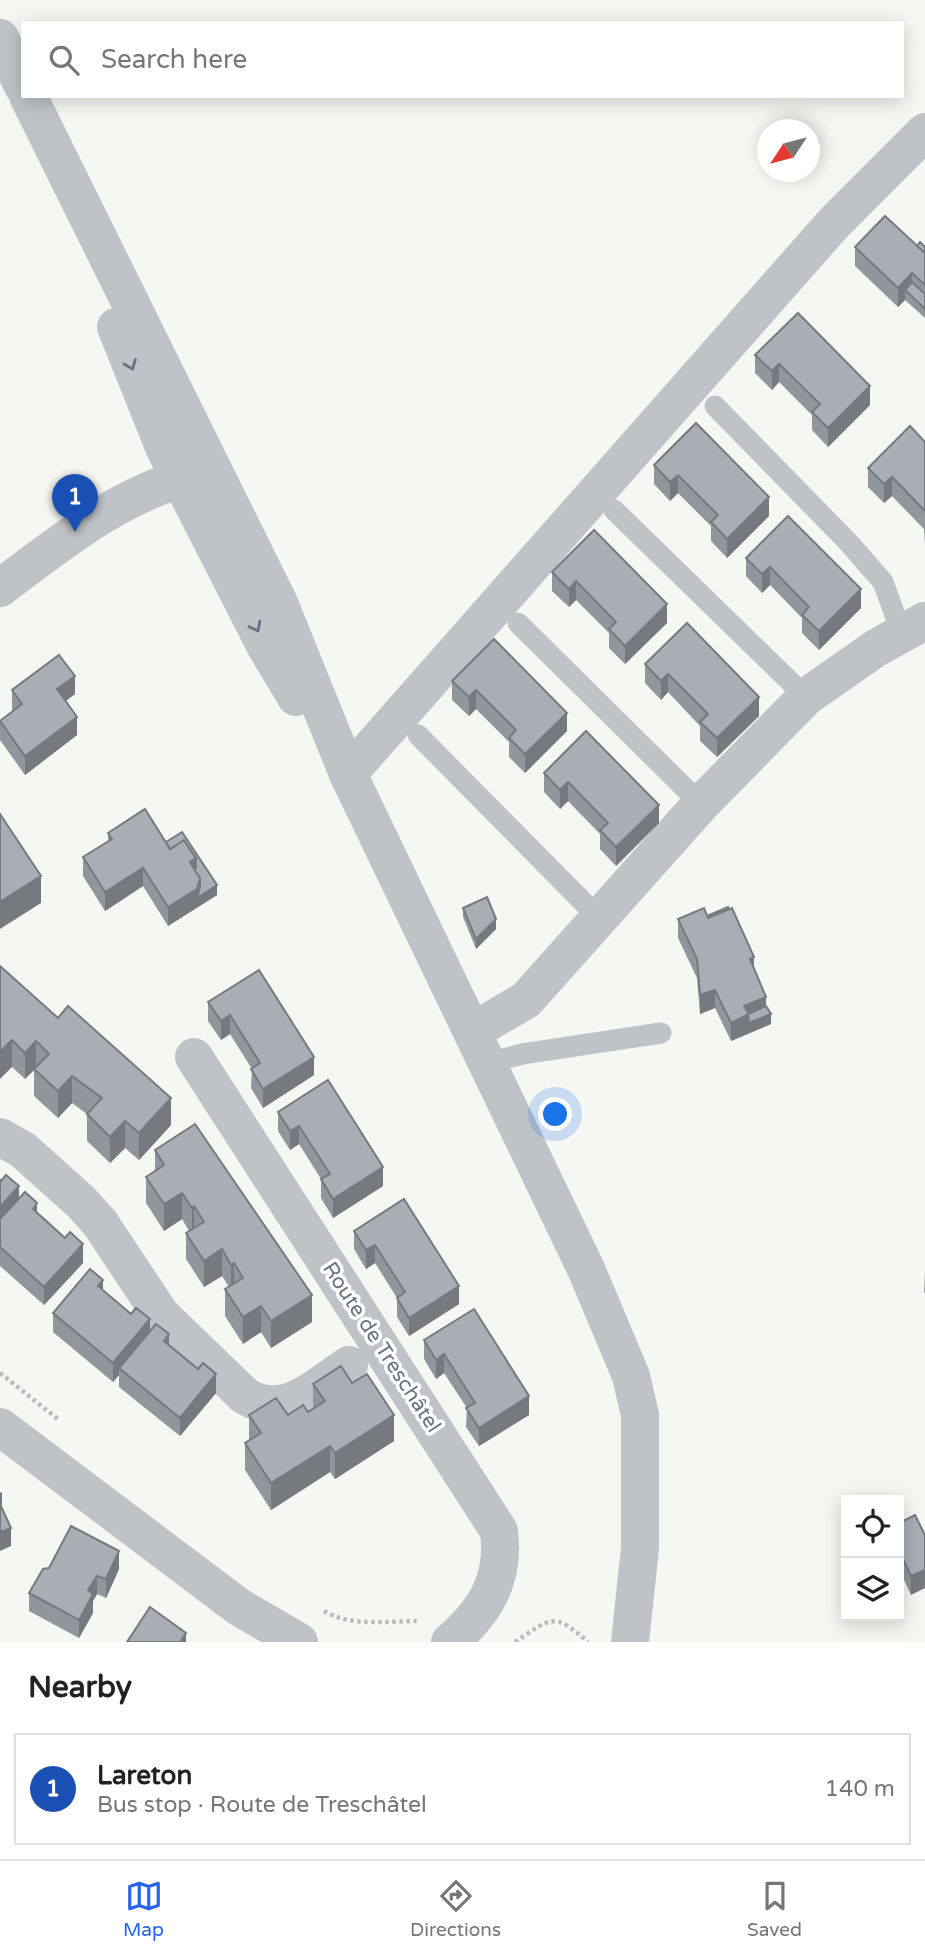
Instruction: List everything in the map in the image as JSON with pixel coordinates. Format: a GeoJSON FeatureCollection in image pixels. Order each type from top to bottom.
{"type":"FeatureCollection","features":[{"type":"Feature","properties":{"kind":"street"},"geometry":{"type":"LineString","coordinates":[[0,38],[21,84]]}},
{"type":"Feature","properties":{"kind":"street"},"geometry":{"type":"LineString","coordinates":[[27,98],[164,447],[266,647],[317,733],[348,774]]}},
{"type":"Feature","properties":{"kind":"street"},"geometry":{"type":"LineString","coordinates":[[28,98],[279,603],[348,774],[586,1269],[631,1376],[640,1415],[640,1548],[630,1642]]}},
{"type":"Feature","properties":{"kind":"street"},"geometry":{"type":"LineString","coordinates":[[348,774],[833,225],[925,132]]}},
{"type":"Feature","properties":{"kind":"street"},"geometry":{"type":"LineString","coordinates":[[181,479],[196,464],[199,443]]}},
{"type":"Feature","properties":{"kind":"street"},"geometry":{"type":"LineString","coordinates":[[0,588],[106,513],[191,477],[204,486],[243,565],[279,603]]}},
{"type":"Feature","properties":{"kind":"street"},"geometry":{"type":"LineString","coordinates":[[481,1047],[701,804],[806,697],[914,628]]}},
{"type":"Feature","properties":{"kind":"street","name":"Route de Treschâtel"},"geometry":{"type":"LineString","coordinates":[[194,1057],[499,1531],[502,1555],[495,1584],[463,1631]]}},
{"type":"Feature","properties":{"kind":"street"},"geometry":{"type":"LineString","coordinates":[[0,1138],[23,1150],[81,1202],[100,1223],[161,1315],[245,1396],[260,1405],[276,1406],[291,1402],[349,1365]]}},
{"type":"Feature","properties":{"kind":"street"},"geometry":{"type":"LineString","coordinates":[[0,1427],[239,1607],[299,1642]]}},
{"type":"Feature","properties":{"kind":"lane"},"geometry":{"type":"LineString","coordinates":[[715,406],[849,543],[883,582],[914,628]]}},
{"type":"Feature","properties":{"kind":"lane"},"geometry":{"type":"LineString","coordinates":[[614,510],[806,697]]}},
{"type":"Feature","properties":{"kind":"lane"},"geometry":{"type":"LineString","coordinates":[[518,623],[701,804]]}},
{"type":"Feature","properties":{"kind":"lane"},"geometry":{"type":"LineString","coordinates":[[418,735],[598,917]]}},
{"type":"Feature","properties":{"kind":"lane"},"geometry":{"type":"LineString","coordinates":[[481,1047],[522,1054],[661,1033]]}},
{"type":"Feature","properties":{"kind":"path"},"geometry":{"type":"LineString","coordinates":[[0,1373],[60,1421]]}},
{"type":"Feature","properties":{"kind":"path"},"geometry":{"type":"LineString","coordinates":[[320,1609],[331,1616],[363,1621],[463,1631]]}},
{"type":"Feature","properties":{"kind":"path"},"geometry":{"type":"LineString","coordinates":[[515,1642],[547,1621],[565,1622],[588,1642]]}},
{"type":"Feature","properties":{"kind":"building"},"geometry":{"type":"Polygon","coordinates":[[[885,216],[925,253],[925,285],[912,273],[898,288],[855,247],[885,216]]]}},
{"type":"Feature","properties":{"kind":"building"},"geometry":{"type":"Polygon","coordinates":[[[920,242],[925,247],[925,253],[917,246],[920,242]]]}},
{"type":"Feature","properties":{"kind":"building"},"geometry":{"type":"Polygon","coordinates":[[[912,282],[925,294],[925,309],[905,290],[912,282]]]}},
{"type":"Feature","properties":{"kind":"building"},"geometry":{"type":"Polygon","coordinates":[[[798,313],[870,386],[828,428],[812,412],[820,404],[779,364],[772,371],[755,355],[798,313]]]}},
{"type":"Feature","properties":{"kind":"building"},"geometry":{"type":"Polygon","coordinates":[[[696,423],[769,497],[727,539],[711,522],[718,515],[678,475],[670,482],[654,465],[696,423]]]}},
{"type":"Feature","properties":{"kind":"building"},"geometry":{"type":"Polygon","coordinates":[[[910,426],[925,442],[925,511],[892,477],[884,484],[868,468],[910,426]]]}},
{"type":"Feature","properties":{"kind":"building"},"geometry":{"type":"Polygon","coordinates":[[[788,516],[861,589],[819,631],[802,615],[809,607],[770,567],[762,574],[746,558],[788,516]]]}},
{"type":"Feature","properties":{"kind":"building"},"geometry":{"type":"Polygon","coordinates":[[[594,530],[667,604],[625,646],[609,629],[616,622],[576,581],[569,589],[552,572],[594,530]]]}},
{"type":"Feature","properties":{"kind":"building"},"geometry":{"type":"Polygon","coordinates":[[[687,623],[759,697],[717,738],[700,722],[708,714],[668,674],[661,681],[645,664],[687,623]]]}},
{"type":"Feature","properties":{"kind":"building"},"geometry":{"type":"Polygon","coordinates":[[[494,639],[567,713],[525,754],[509,738],[516,730],[476,690],[469,697],[452,681],[494,639]]]}},
{"type":"Feature","properties":{"kind":"building"},"geometry":{"type":"Polygon","coordinates":[[[59,655],[75,676],[57,689],[77,717],[25,756],[0,721],[22,704],[12,690],[59,655]]]}},
{"type":"Feature","properties":{"kind":"building"},"geometry":{"type":"Polygon","coordinates":[[[586,731],[659,805],[616,847],[600,830],[608,823],[568,782],[560,790],[544,773],[586,731]]]}},
{"type":"Feature","properties":{"kind":"building"},"geometry":{"type":"Polygon","coordinates":[[[145,809],[170,849],[184,840],[196,858],[190,862],[200,878],[197,889],[168,907],[143,868],[105,892],[83,857],[112,839],[108,833],[145,809]]]}},
{"type":"Feature","properties":{"kind":"building"},"geometry":{"type":"Polygon","coordinates":[[[0,814],[41,876],[0,902],[0,814]]]}},
{"type":"Feature","properties":{"kind":"building"},"geometry":{"type":"Polygon","coordinates":[[[182,832],[217,885],[197,898],[200,878],[194,869],[196,858],[184,840],[170,849],[166,842],[182,832]]]}},
{"type":"Feature","properties":{"kind":"building"},"geometry":{"type":"Polygon","coordinates":[[[487,897],[496,919],[476,939],[463,908],[487,897]]]}},
{"type":"Feature","properties":{"kind":"building"},"geometry":{"type":"Polygon","coordinates":[[[728,907],[729,909],[708,918],[707,916],[728,907]]]}},
{"type":"Feature","properties":{"kind":"building"},"geometry":{"type":"Polygon","coordinates":[[[704,908],[708,918],[732,908],[754,957],[750,959],[766,997],[744,1006],[749,1014],[731,1023],[715,990],[700,995],[697,959],[678,919],[704,908]]]}},
{"type":"Feature","properties":{"kind":"building"},"geometry":{"type":"Polygon","coordinates":[[[0,966],[58,1018],[68,1006],[171,1098],[139,1133],[125,1121],[110,1137],[87,1114],[102,1098],[72,1076],[58,1091],[34,1069],[49,1054],[36,1041],[25,1053],[12,1040],[0,1052],[0,966]]]}},
{"type":"Feature","properties":{"kind":"building"},"geometry":{"type":"Polygon","coordinates":[[[259,970],[314,1057],[263,1089],[251,1069],[260,1063],[230,1015],[221,1021],[208,1002],[259,970]]]}},
{"type":"Feature","properties":{"kind":"building"},"geometry":{"type":"Polygon","coordinates":[[[766,1006],[771,1014],[749,1023],[748,1014],[766,1006]]]}},
{"type":"Feature","properties":{"kind":"building"},"geometry":{"type":"Polygon","coordinates":[[[328,1080],[383,1167],[333,1199],[321,1179],[330,1174],[299,1126],[290,1131],[278,1112],[328,1080]]]}},
{"type":"Feature","properties":{"kind":"building"},"geometry":{"type":"Polygon","coordinates":[[[195,1124],[312,1295],[271,1321],[261,1306],[243,1317],[225,1289],[243,1278],[234,1263],[231,1265],[222,1249],[204,1261],[186,1233],[204,1222],[194,1206],[192,1208],[182,1193],[164,1204],[146,1177],[164,1165],[155,1150],[195,1124]]]}},
{"type":"Feature","properties":{"kind":"building"},"geometry":{"type":"Polygon","coordinates":[[[6,1175],[19,1186],[0,1207],[0,1180],[6,1175]]]}},
{"type":"Feature","properties":{"kind":"building"},"geometry":{"type":"Polygon","coordinates":[[[25,1192],[37,1203],[33,1209],[65,1238],[70,1232],[83,1244],[44,1287],[0,1247],[0,1219],[25,1192]]]}},
{"type":"Feature","properties":{"kind":"building"},"geometry":{"type":"Polygon","coordinates":[[[404,1199],[459,1286],[409,1318],[397,1298],[405,1292],[375,1245],[366,1250],[354,1231],[404,1199]]]}},
{"type":"Feature","properties":{"kind":"building"},"geometry":{"type":"Polygon","coordinates":[[[90,1269],[103,1280],[98,1286],[131,1314],[136,1308],[150,1319],[113,1363],[53,1313],[90,1269]]]}},
{"type":"Feature","properties":{"kind":"building"},"geometry":{"type":"Polygon","coordinates":[[[474,1309],[529,1396],[479,1428],[466,1408],[475,1403],[444,1354],[436,1360],[424,1340],[474,1309]]]}},
{"type":"Feature","properties":{"kind":"building"},"geometry":{"type":"Polygon","coordinates":[[[156,1324],[169,1334],[164,1341],[198,1369],[203,1363],[216,1374],[180,1418],[119,1368],[156,1324]]]}},
{"type":"Feature","properties":{"kind":"building"},"geometry":{"type":"Polygon","coordinates":[[[341,1366],[352,1383],[367,1374],[394,1415],[335,1453],[330,1446],[271,1483],[245,1443],[261,1433],[249,1415],[276,1398],[288,1415],[303,1405],[308,1412],[325,1401],[313,1384],[341,1366]]]}},
{"type":"Feature","properties":{"kind":"building"},"geometry":{"type":"Polygon","coordinates":[[[0,1504],[11,1528],[0,1532],[0,1504]]]}},
{"type":"Feature","properties":{"kind":"building"},"geometry":{"type":"Polygon","coordinates":[[[915,1515],[925,1535],[925,1570],[911,1576],[904,1561],[904,1520],[915,1515]]]}},
{"type":"Feature","properties":{"kind":"building"},"geometry":{"type":"Polygon","coordinates":[[[71,1526],[119,1551],[106,1579],[97,1576],[88,1590],[93,1594],[79,1620],[29,1593],[43,1569],[49,1568],[71,1526]]]}},
{"type":"Feature","properties":{"kind":"building"},"geometry":{"type":"Polygon","coordinates":[[[150,1607],[186,1633],[180,1642],[127,1642],[150,1607]]]}},
{"type":"Feature","properties":{"kind":"place","name":"Lareton"},"geometry":{"type":"Point","coordinates":[75,532]}}]}
